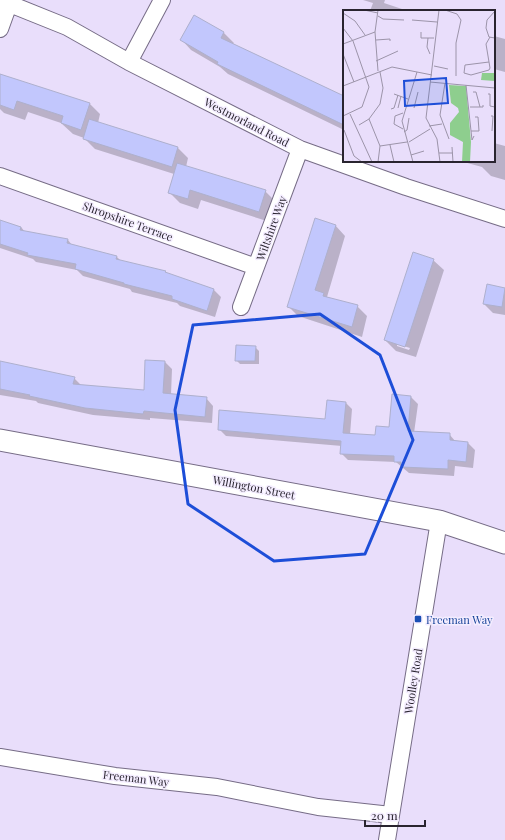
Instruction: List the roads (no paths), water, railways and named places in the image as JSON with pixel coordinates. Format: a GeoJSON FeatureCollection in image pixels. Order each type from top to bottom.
{"type":"FeatureCollection","features":[{"type":"Feature","properties":{"kind":"street"},"geometry":{"type":"LineString","coordinates":[[129,62],[162,0]]}},
{"type":"Feature","properties":{"kind":"street"},"geometry":{"type":"LineString","coordinates":[[0,30],[4,2]]}},
{"type":"Feature","properties":{"kind":"street","name":"Westmorland Road"},"geometry":{"type":"LineString","coordinates":[[4,2],[67,28],[129,62],[300,149],[505,219]]}},
{"type":"Feature","properties":{"kind":"street","name":"Wiltshire Way"},"geometry":{"type":"LineString","coordinates":[[241,307],[300,149]]}},
{"type":"Feature","properties":{"kind":"street","name":"Shropshire Terrace"},"geometry":{"type":"LineString","coordinates":[[0,176],[256,267]]}},
{"type":"Feature","properties":{"kind":"street","name":"Willington Street"},"geometry":{"type":"LineString","coordinates":[[0,440],[439,521],[505,543]]}},
{"type":"Feature","properties":{"kind":"street","name":"Woolley Road"},"geometry":{"type":"LineString","coordinates":[[387,840],[439,521]]}},
{"type":"Feature","properties":{"kind":"street","name":"Freeman Way"},"geometry":{"type":"LineString","coordinates":[[0,757],[115,776],[217,787],[318,807],[391,815]]}},
{"type":"Feature","properties":{"kind":"place","name":"Freeman Way"},"geometry":{"type":"Point","coordinates":[418,619]}}]}
